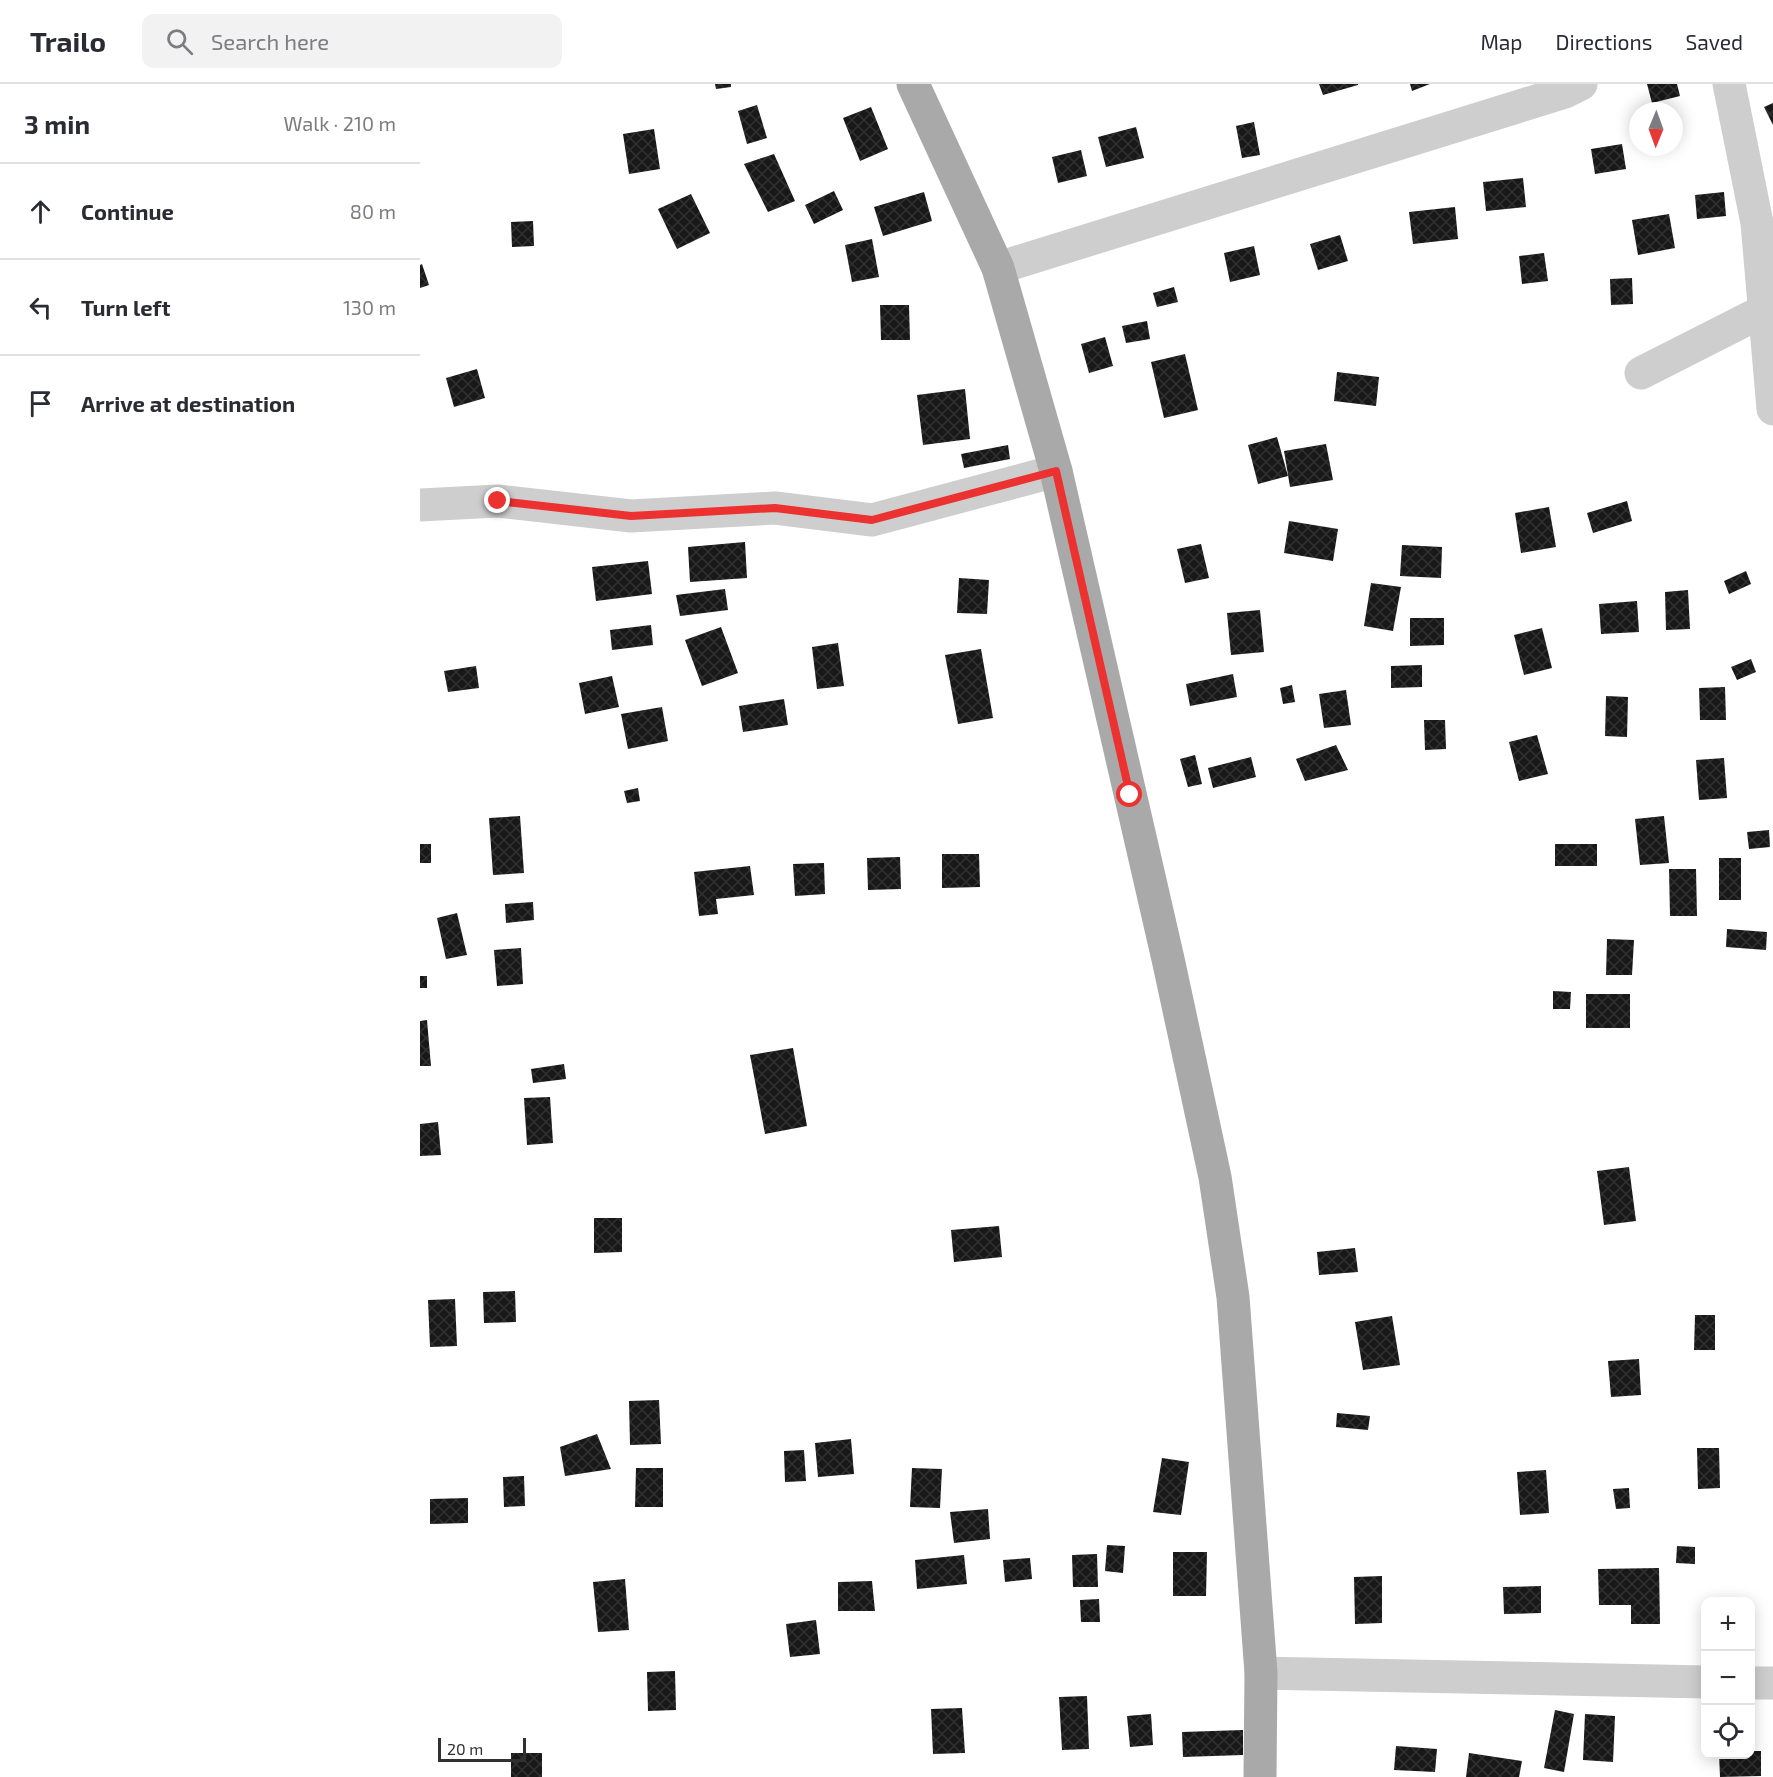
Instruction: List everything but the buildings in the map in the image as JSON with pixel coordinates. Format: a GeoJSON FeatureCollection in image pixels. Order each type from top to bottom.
{"type":"FeatureCollection","features":[{"type":"Feature","properties":{"kind":"main road"},"geometry":{"type":"LineString","coordinates":[[913,84],[998,268],[1056,471],[1215,1177],[1233,1297],[1261,1673],[1260,1777]]}},
{"type":"Feature","properties":{"kind":"street"},"geometry":{"type":"LineString","coordinates":[[998,268],[1553,96],[1581,84]]}},
{"type":"Feature","properties":{"kind":"street"},"geometry":{"type":"LineString","coordinates":[[1729,84],[1757,223],[1769,309],[1773,410]]}},
{"type":"Feature","properties":{"kind":"street"},"geometry":{"type":"LineString","coordinates":[[1641,374],[1769,309]]}},
{"type":"Feature","properties":{"kind":"street"},"geometry":{"type":"LineString","coordinates":[[420,505],[498,501],[631,516],[775,508],[872,520],[1056,471]]}},
{"type":"Feature","properties":{"kind":"street"},"geometry":{"type":"LineString","coordinates":[[1261,1673],[1701,1682]]}},
{"type":"Feature","properties":{"kind":"street"},"geometry":{"type":"LineString","coordinates":[[1755,1683],[1773,1683]]}},
{"type":"Feature","properties":{"kind":"route"},"geometry":{"type":"LineString","coordinates":[[498,501],[631,516],[775,508],[872,520],[1056,471],[1130,795]]}}]}
